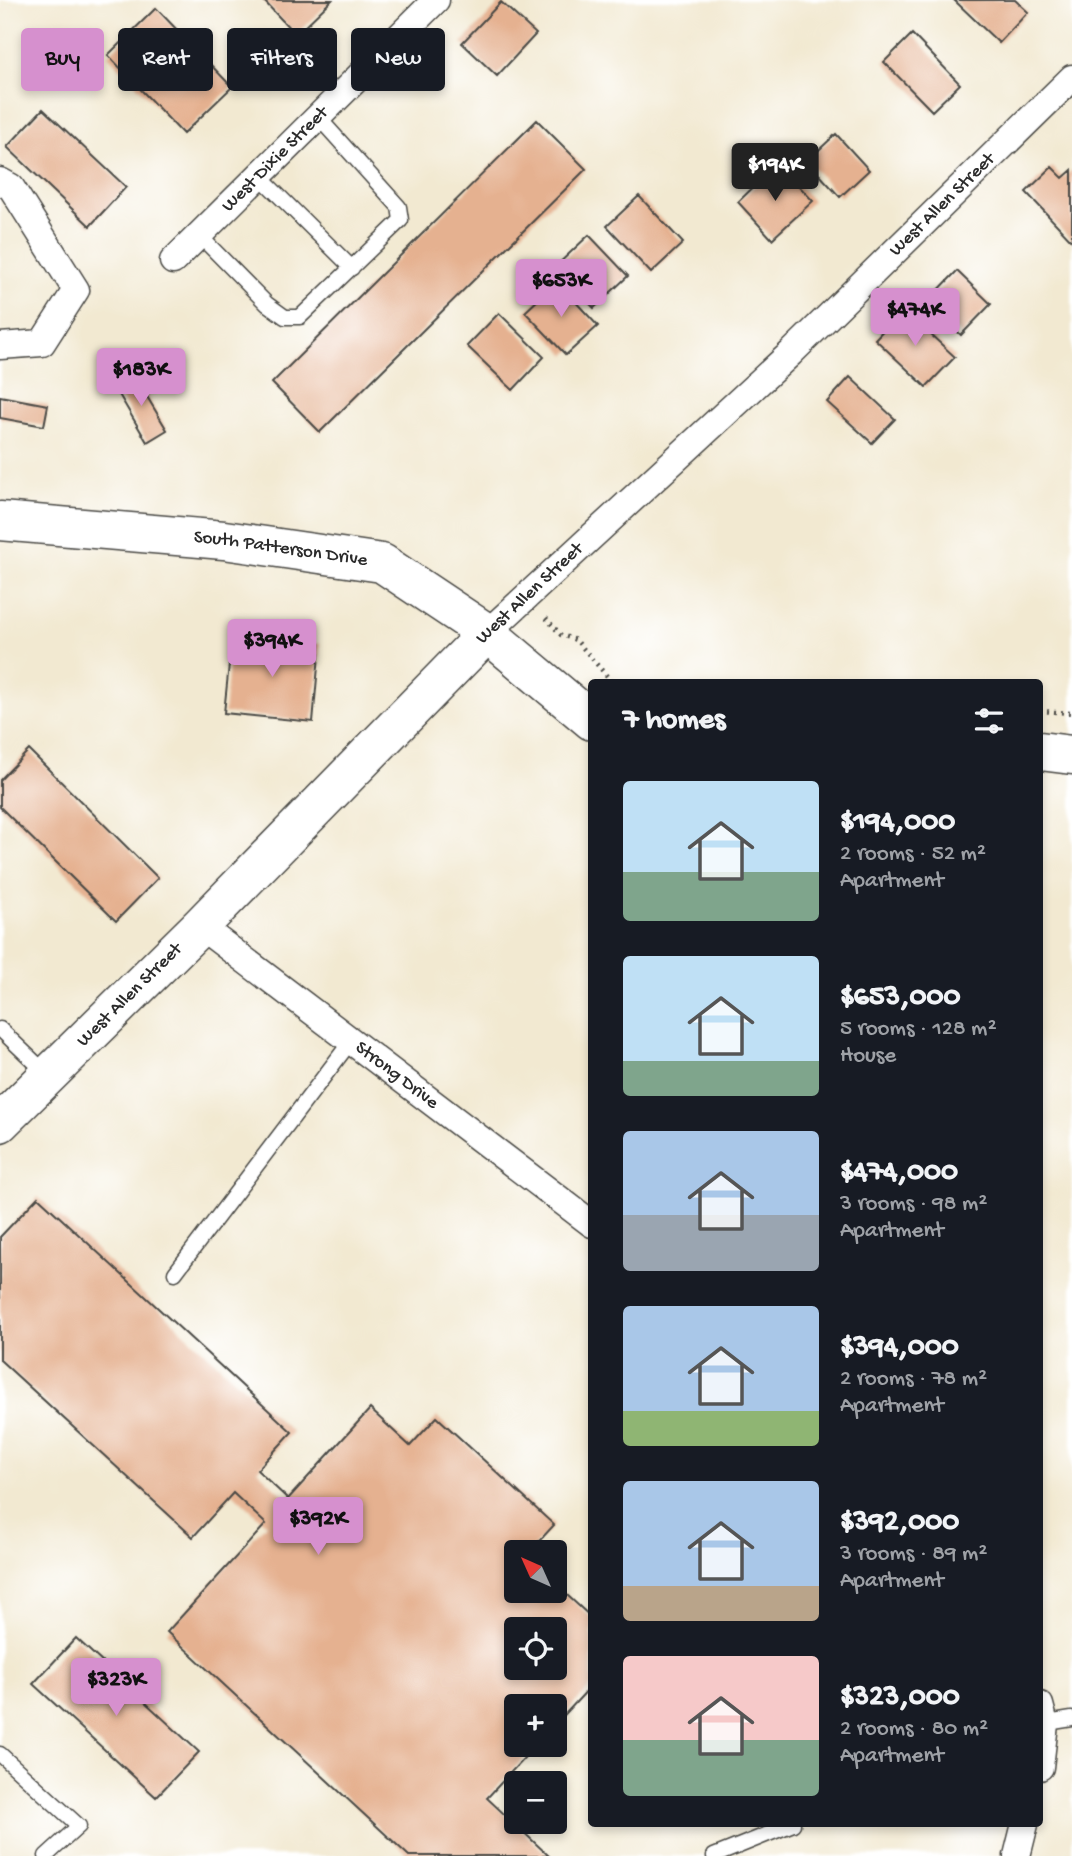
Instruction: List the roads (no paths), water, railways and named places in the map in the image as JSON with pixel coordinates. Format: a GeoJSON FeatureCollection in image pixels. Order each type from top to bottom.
{"type":"FeatureCollection","features":[{"type":"Feature","properties":{"kind":"street","name":"West Dixie Street"},"geometry":{"type":"LineString","coordinates":[[173,261],[436,0]]}},
{"type":"Feature","properties":{"kind":"street","name":"West Allen Street"},"geometry":{"type":"LineString","coordinates":[[0,1123],[200,926],[487,633],[791,353],[1072,78]]}},
{"type":"Feature","properties":{"kind":"street"},"geometry":{"type":"LineString","coordinates":[[0,181],[11,187],[76,290],[41,343],[0,346]]}},
{"type":"Feature","properties":{"kind":"street","name":"South Patterson Drive"},"geometry":{"type":"LineString","coordinates":[[0,521],[224,540],[382,563],[487,633],[588,718]]}},
{"type":"Feature","properties":{"kind":"street"},"geometry":{"type":"LineString","coordinates":[[1043,751],[1072,755]]}},
{"type":"Feature","properties":{"kind":"street","name":"Strong Drive"},"geometry":{"type":"LineString","coordinates":[[200,926],[588,1221]]}},
{"type":"Feature","properties":{"kind":"street"},"geometry":{"type":"LineString","coordinates":[[1017,1856],[1024,1827]]}},
{"type":"Feature","properties":{"kind":"lane"},"geometry":{"type":"LineString","coordinates":[[199,235],[267,304],[285,317],[300,317],[401,220],[400,207],[318,117]]}},
{"type":"Feature","properties":{"kind":"lane"},"geometry":{"type":"LineString","coordinates":[[259,176],[352,268]]}},
{"type":"Feature","properties":{"kind":"lane"},"geometry":{"type":"LineString","coordinates":[[0,1029],[48,1076]]}},
{"type":"Feature","properties":{"kind":"lane"},"geometry":{"type":"LineString","coordinates":[[175,1273],[351,1041]]}},
{"type":"Feature","properties":{"kind":"lane"},"geometry":{"type":"LineString","coordinates":[[1043,1718],[1072,1719]]}},
{"type":"Feature","properties":{"kind":"lane"},"geometry":{"type":"LineString","coordinates":[[0,1754],[79,1826],[46,1856]]}},
{"type":"Feature","properties":{"kind":"lane"},"geometry":{"type":"LineString","coordinates":[[714,1856],[786,1827]]}}]}
